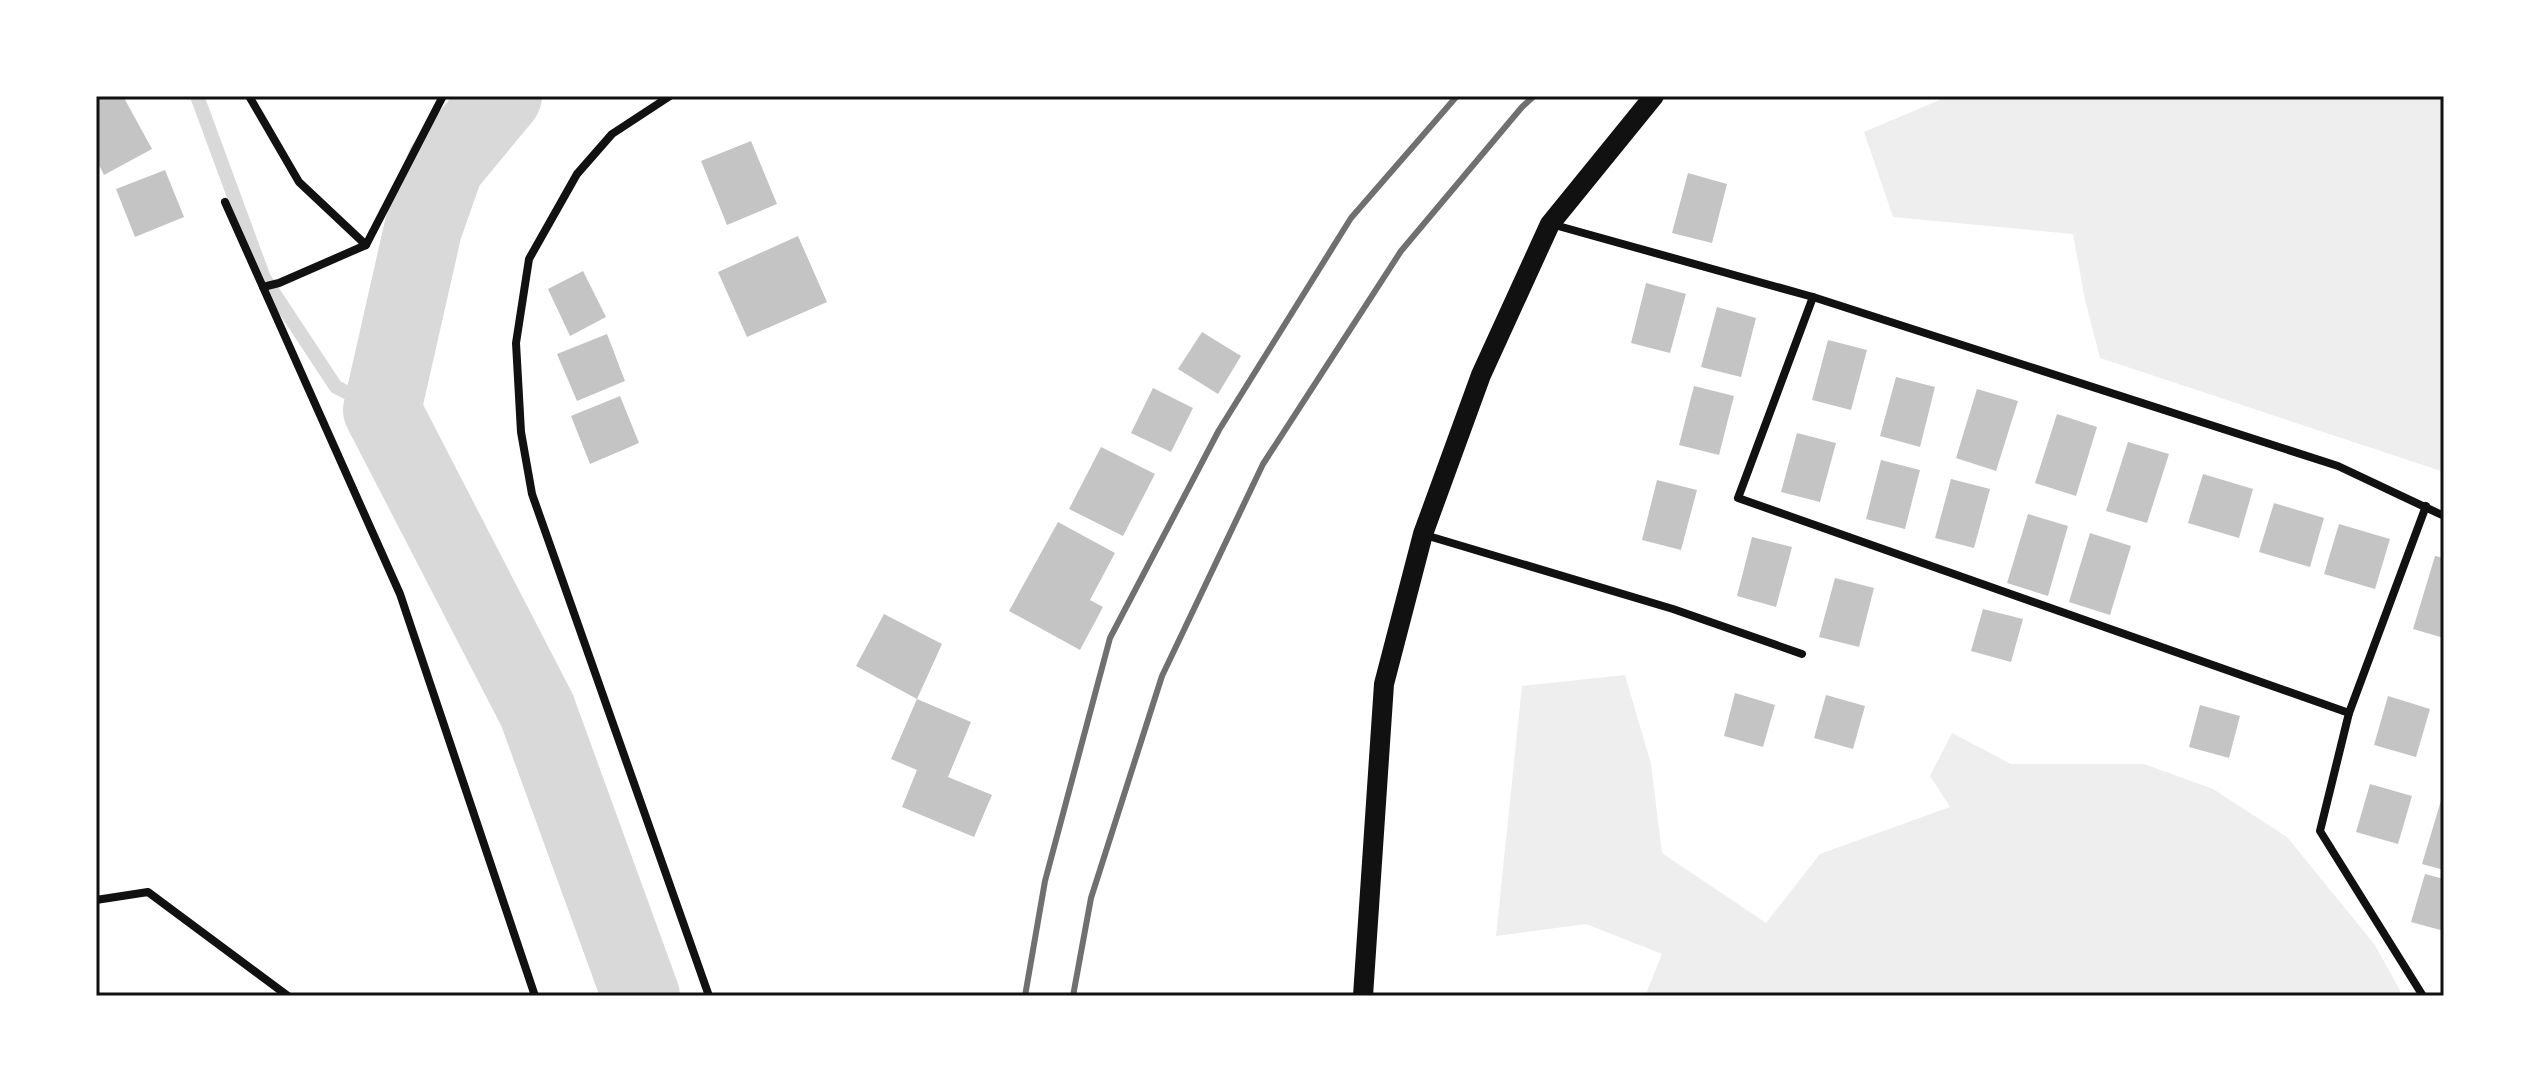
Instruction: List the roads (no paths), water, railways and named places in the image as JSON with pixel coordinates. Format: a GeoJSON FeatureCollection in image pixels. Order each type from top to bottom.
{"type":"FeatureCollection","features":[{"type":"Feature","properties":{"kind":"main road"},"geometry":{"type":"LineString","coordinates":[[1363,996],[1384,684],[1423,534],[1481,375],[1550,224],[1654,96]]}},
{"type":"Feature","properties":{"kind":"street"},"geometry":{"type":"LineString","coordinates":[[249,96],[299,182],[366,245]]}},
{"type":"Feature","properties":{"kind":"street"},"geometry":{"type":"LineString","coordinates":[[263,287],[366,245],[443,96]]}},
{"type":"Feature","properties":{"kind":"street"},"geometry":{"type":"LineString","coordinates":[[670,96],[612,134],[577,174],[529,259],[516,343],[521,432],[532,494],[709,996]]}},
{"type":"Feature","properties":{"kind":"street"},"geometry":{"type":"LineString","coordinates":[[225,202],[400,594],[535,996]]}},
{"type":"Feature","properties":{"kind":"street"},"geometry":{"type":"LineString","coordinates":[[1550,224],[1813,297],[2338,466],[2444,516]]}},
{"type":"Feature","properties":{"kind":"street"},"geometry":{"type":"LineString","coordinates":[[1813,297],[1738,498],[2349,713]]}},
{"type":"Feature","properties":{"kind":"street"},"geometry":{"type":"LineString","coordinates":[[2423,996],[2320,831],[2349,713],[2426,506]]}},
{"type":"Feature","properties":{"kind":"street"},"geometry":{"type":"LineString","coordinates":[[1423,534],[1673,609],[1802,654]]}},
{"type":"Feature","properties":{"kind":"street"},"geometry":{"type":"LineString","coordinates":[[96,900],[148,892],[288,996]]}},
{"type":"Feature","properties":{"kind":"waterway"},"geometry":{"type":"LineString","coordinates":[[197,96],[264,278],[336,387],[382,410]]}},
{"type":"Feature","properties":{"kind":"waterway"},"geometry":{"type":"LineString","coordinates":[[503,96],[445,166],[423,229],[382,410],[537,710],[641,996]]}},
{"type":"Feature","properties":{"kind":"railway"},"geometry":{"type":"LineString","coordinates":[[1025,996],[1045,881],[1110,638],[1219,430],[1351,218],[1457,96]]}},
{"type":"Feature","properties":{"kind":"railway"},"geometry":{"type":"LineString","coordinates":[[1073,996],[1091,898],[1162,676],[1263,464],[1401,251],[1534,96]]}}]}
